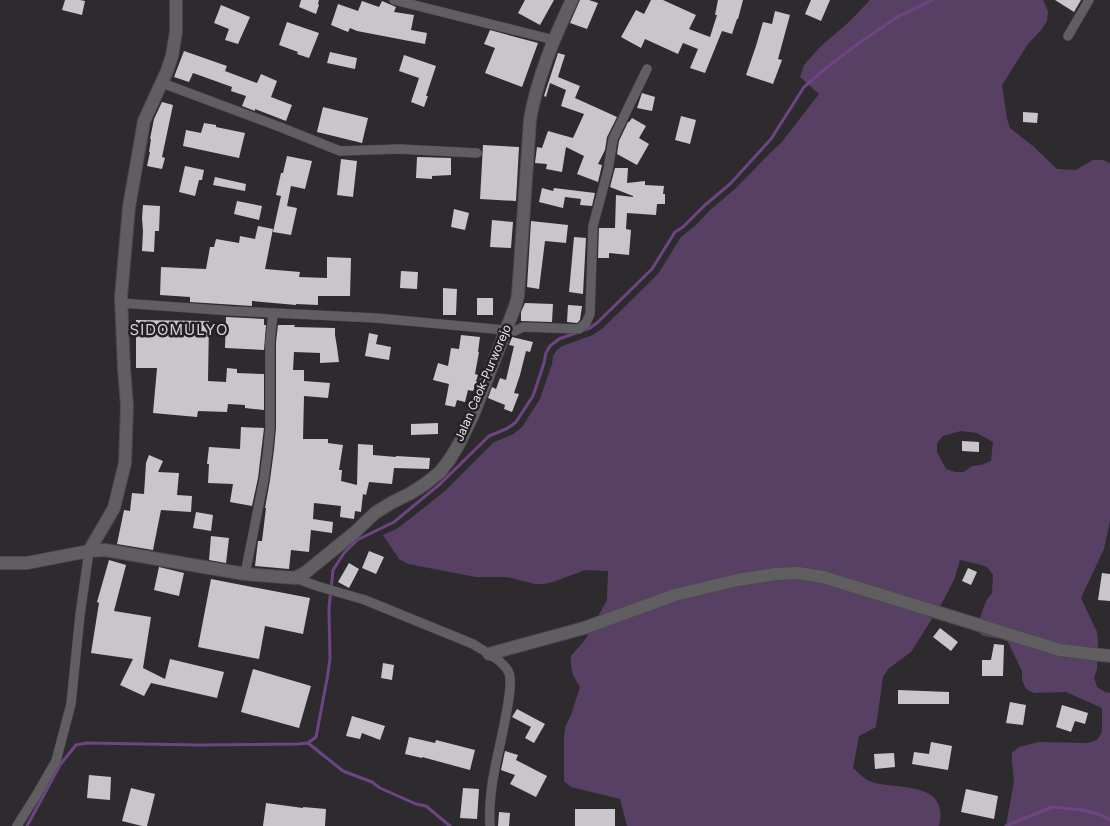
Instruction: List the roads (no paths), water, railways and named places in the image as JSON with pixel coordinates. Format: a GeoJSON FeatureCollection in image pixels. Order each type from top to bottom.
{"type":"FeatureCollection","features":[{"type":"Feature","properties":{"kind":"street"},"geometry":{"type":"LineString","coordinates":[[17,826],[56,762],[71,704],[89,551],[114,508],[125,463],[127,406],[121,303],[129,207],[144,121],[167,71],[173,48],[176,32],[176,0]]}},
{"type":"Feature","properties":{"kind":"street"},"geometry":{"type":"LineString","coordinates":[[394,0],[554,40]]}},
{"type":"Feature","properties":{"kind":"street","name":"Jalan Caok-Purworejo"},"geometry":{"type":"LineString","coordinates":[[295,578],[306,572],[334,550],[375,513],[411,493],[440,472],[455,451],[473,415],[518,295],[531,110],[554,40],[572,0]]}},
{"type":"Feature","properties":{"kind":"street"},"geometry":{"type":"LineString","coordinates":[[1068,36],[1089,0]]}},
{"type":"Feature","properties":{"kind":"street"},"geometry":{"type":"LineString","coordinates":[[121,303],[376,318],[515,331],[522,327],[576,329],[582,327],[589,319],[593,226],[608,170],[613,139],[647,69]]}},
{"type":"Feature","properties":{"kind":"street"},"geometry":{"type":"LineString","coordinates":[[162,83],[340,151],[400,149],[477,153]]}},
{"type":"Feature","properties":{"kind":"street"},"geometry":{"type":"LineString","coordinates":[[245,574],[268,449],[270,428],[270,342],[273,313]]}},
{"type":"Feature","properties":{"kind":"street"},"geometry":{"type":"LineString","coordinates":[[0,563],[27,563],[89,551],[105,550],[245,574],[295,578],[365,600],[473,644],[489,654],[510,674],[504,725],[494,770],[490,826]]}},
{"type":"Feature","properties":{"kind":"street"},"geometry":{"type":"LineString","coordinates":[[489,654],[584,628],[675,595],[737,580],[776,574],[798,573],[823,577],[1060,650],[1110,656]]}},
{"type":"Feature","properties":{"kind":"waterway"},"geometry":{"type":"LineString","coordinates":[[27,826],[60,765],[76,745],[87,743],[298,744],[308,743],[316,737],[330,659],[329,608],[333,570],[344,553],[357,540],[394,522],[440,484],[489,436],[508,428],[516,422],[533,396],[546,353],[550,346],[559,339],[590,328],[598,322],[652,269],[675,232],[730,184],[771,139],[804,87],[856,45],[899,16],[933,0]]}},
{"type":"Feature","properties":{"kind":"waterway"},"geometry":{"type":"LineString","coordinates":[[308,743],[343,771],[372,782],[380,788],[416,804],[426,806],[450,826]]}},
{"type":"Feature","properties":{"kind":"waterway"},"geometry":{"type":"LineString","coordinates":[[1006,826],[1052,807],[1082,810],[1101,815],[1110,820]]}},
{"type":"Feature","properties":{"kind":"district","name":"SIDOMULYO"},"geometry":{"type":"Point","coordinates":[179,330]}}]}
